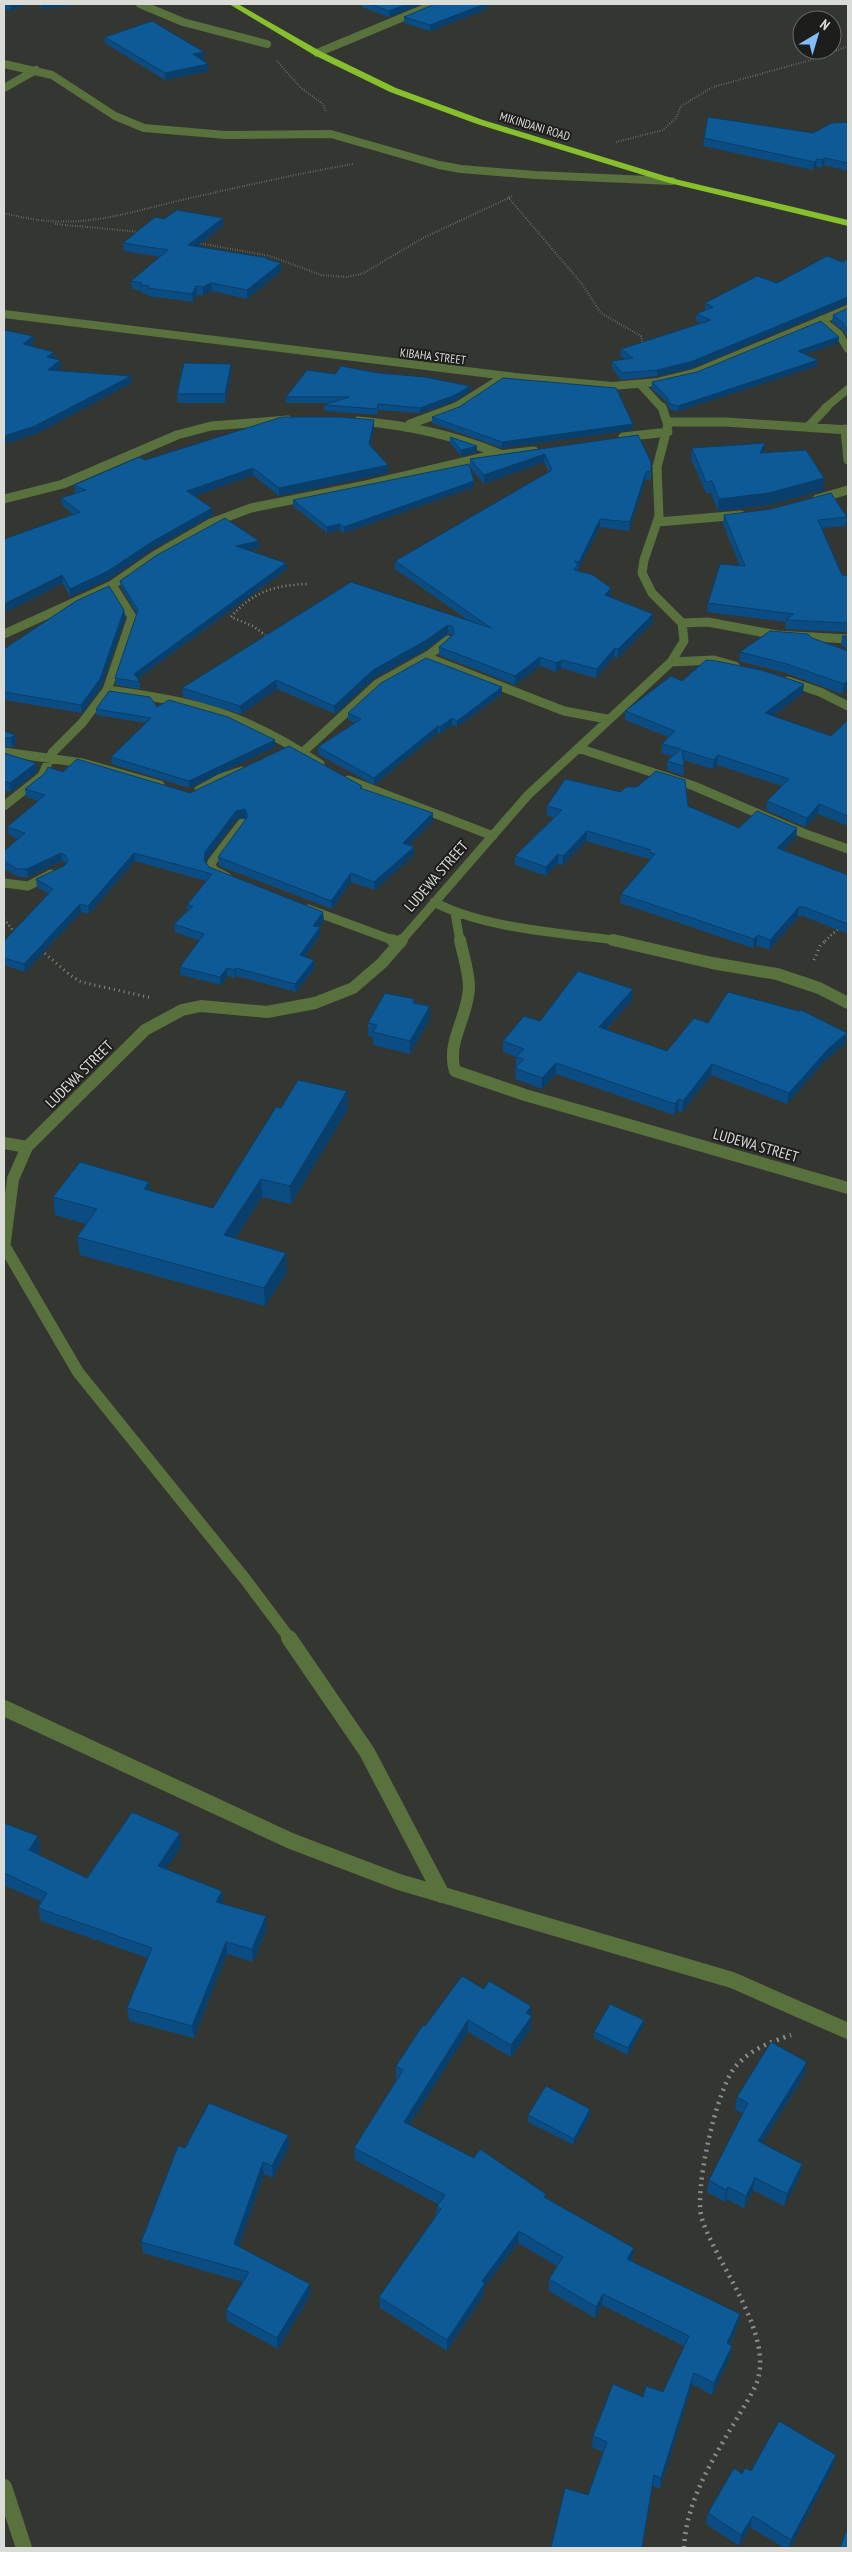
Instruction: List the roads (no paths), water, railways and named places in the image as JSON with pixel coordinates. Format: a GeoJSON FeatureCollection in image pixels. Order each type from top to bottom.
{"type":"FeatureCollection","features":[{"type":"Feature","properties":{"kind":"highway","name":"MIKINDANI ROAD"},"geometry":{"type":"LineString","coordinates":[[233,4],[317,53],[393,90],[480,122],[592,158],[672,181],[848,223]]}},
{"type":"Feature","properties":{"kind":"street"},"geometry":{"type":"LineString","coordinates":[[140,4],[159,13],[267,44]]}},
{"type":"Feature","properties":{"kind":"street"},"geometry":{"type":"LineString","coordinates":[[317,53],[435,4]]}},
{"type":"Feature","properties":{"kind":"street"},"geometry":{"type":"LineString","coordinates":[[4,64],[52,75],[115,116],[144,128],[226,135],[331,134],[439,165],[461,169],[536,175],[672,181]]}},
{"type":"Feature","properties":{"kind":"street"},"geometry":{"type":"LineString","coordinates":[[4,88],[36,70]]}},
{"type":"Feature","properties":{"kind":"street","name":"KIBAHA STREET"},"geometry":{"type":"LineString","coordinates":[[4,314],[506,376],[598,385],[640,384],[694,372],[848,309]]}},
{"type":"Feature","properties":{"kind":"street"},"geometry":{"type":"LineString","coordinates":[[821,320],[839,334],[848,349]]}},
{"type":"Feature","properties":{"kind":"street"},"geometry":{"type":"LineString","coordinates":[[408,425],[454,408],[506,376]]}},
{"type":"Feature","properties":{"kind":"street"},"geometry":{"type":"LineString","coordinates":[[640,384],[654,396],[664,411],[668,427],[657,471],[660,503],[658,522],[646,552],[642,573],[645,582],[660,603],[682,622],[697,621],[752,632],[848,639]]}},
{"type":"Feature","properties":{"kind":"street"},"geometry":{"type":"LineString","coordinates":[[809,426],[822,411],[848,389]]}},
{"type":"Feature","properties":{"kind":"street"},"geometry":{"type":"LineString","coordinates":[[4,499],[63,484],[177,435],[211,426],[255,421],[298,420]]}},
{"type":"Feature","properties":{"kind":"street"},"geometry":{"type":"LineString","coordinates":[[344,420],[408,425],[443,432],[500,454]]}},
{"type":"Feature","properties":{"kind":"street"},"geometry":{"type":"LineString","coordinates":[[610,439],[668,427],[726,422],[809,426],[847,430],[848,460]]}},
{"type":"Feature","properties":{"kind":"street"},"geometry":{"type":"LineString","coordinates":[[4,634],[112,585],[204,527],[251,508],[366,485],[500,454],[546,449]]}},
{"type":"Feature","properties":{"kind":"street"},"geometry":{"type":"LineString","coordinates":[[812,501],[848,490]]}},
{"type":"Feature","properties":{"kind":"street"},"geometry":{"type":"LineString","coordinates":[[658,522],[753,513]]}},
{"type":"Feature","properties":{"kind":"street"},"geometry":{"type":"LineString","coordinates":[[4,806],[42,776],[49,758],[57,747],[78,728],[107,690],[129,631],[132,617],[112,585]]}},
{"type":"Feature","properties":{"kind":"street","name":"LUDEWA STREET"},"geometry":{"type":"LineString","coordinates":[[4,1248],[8,1204],[13,1179],[28,1147],[145,1030],[182,1010],[202,1006],[267,1012],[316,1003],[353,988],[382,963],[528,796],[671,662],[684,641],[682,622]]}},
{"type":"Feature","properties":{"kind":"street"},"geometry":{"type":"LineString","coordinates":[[802,637],[835,650]]}},
{"type":"Feature","properties":{"kind":"street"},"geometry":{"type":"LineString","coordinates":[[302,753],[378,684],[399,670],[426,657],[448,640]]}},
{"type":"Feature","properties":{"kind":"street"},"geometry":{"type":"LineString","coordinates":[[426,657],[564,711],[608,719]]}},
{"type":"Feature","properties":{"kind":"street"},"geometry":{"type":"LineString","coordinates":[[671,662],[714,660],[744,668]]}},
{"type":"Feature","properties":{"kind":"street"},"geometry":{"type":"LineString","coordinates":[[780,678],[820,692],[848,706]]}},
{"type":"Feature","properties":{"kind":"street"},"geometry":{"type":"LineString","coordinates":[[107,690],[203,706],[238,719],[291,746],[364,788],[493,836]]}},
{"type":"Feature","properties":{"kind":"street"},"geometry":{"type":"LineString","coordinates":[[279,753],[291,746]]}},
{"type":"Feature","properties":{"kind":"street"},"geometry":{"type":"LineString","coordinates":[[578,748],[628,763],[715,794],[806,834],[848,849]]}},
{"type":"Feature","properties":{"kind":"street"},"geometry":{"type":"LineString","coordinates":[[4,752],[78,760],[122,772],[167,788]]}},
{"type":"Feature","properties":{"kind":"street"},"geometry":{"type":"LineString","coordinates":[[190,795],[221,778],[255,766]]}},
{"type":"Feature","properties":{"kind":"street"},"geometry":{"type":"LineString","coordinates":[[236,880],[215,871],[211,866],[212,862],[242,823]]}},
{"type":"Feature","properties":{"kind":"street"},"geometry":{"type":"LineString","coordinates":[[4,882],[28,886],[38,883],[62,868]]}},
{"type":"Feature","properties":{"kind":"street"},"geometry":{"type":"LineString","coordinates":[[434,902],[455,913],[480,920],[633,943],[712,963],[777,974],[819,988],[848,1003]]}},
{"type":"Feature","properties":{"kind":"street"},"geometry":{"type":"LineString","coordinates":[[300,905],[400,943]]}},
{"type":"Feature","properties":{"kind":"street","name":"LUDEWA STREET"},"geometry":{"type":"LineString","coordinates":[[455,913],[469,986],[464,1019],[453,1044],[455,1071],[525,1095],[848,1188]]}},
{"type":"Feature","properties":{"kind":"street"},"geometry":{"type":"LineString","coordinates":[[4,1143],[28,1147]]}},
{"type":"Feature","properties":{"kind":"street"},"geometry":{"type":"LineString","coordinates":[[4,1248],[78,1372],[164,1481],[245,1579],[334,1703],[367,1752],[442,1895]]}},
{"type":"Feature","properties":{"kind":"street"},"geometry":{"type":"LineString","coordinates":[[4,1708],[291,1841],[399,1882],[732,1980],[848,2031]]}},
{"type":"Feature","properties":{"kind":"street"},"geometry":{"type":"LineString","coordinates":[[4,2488],[22,2547]]}}]}
